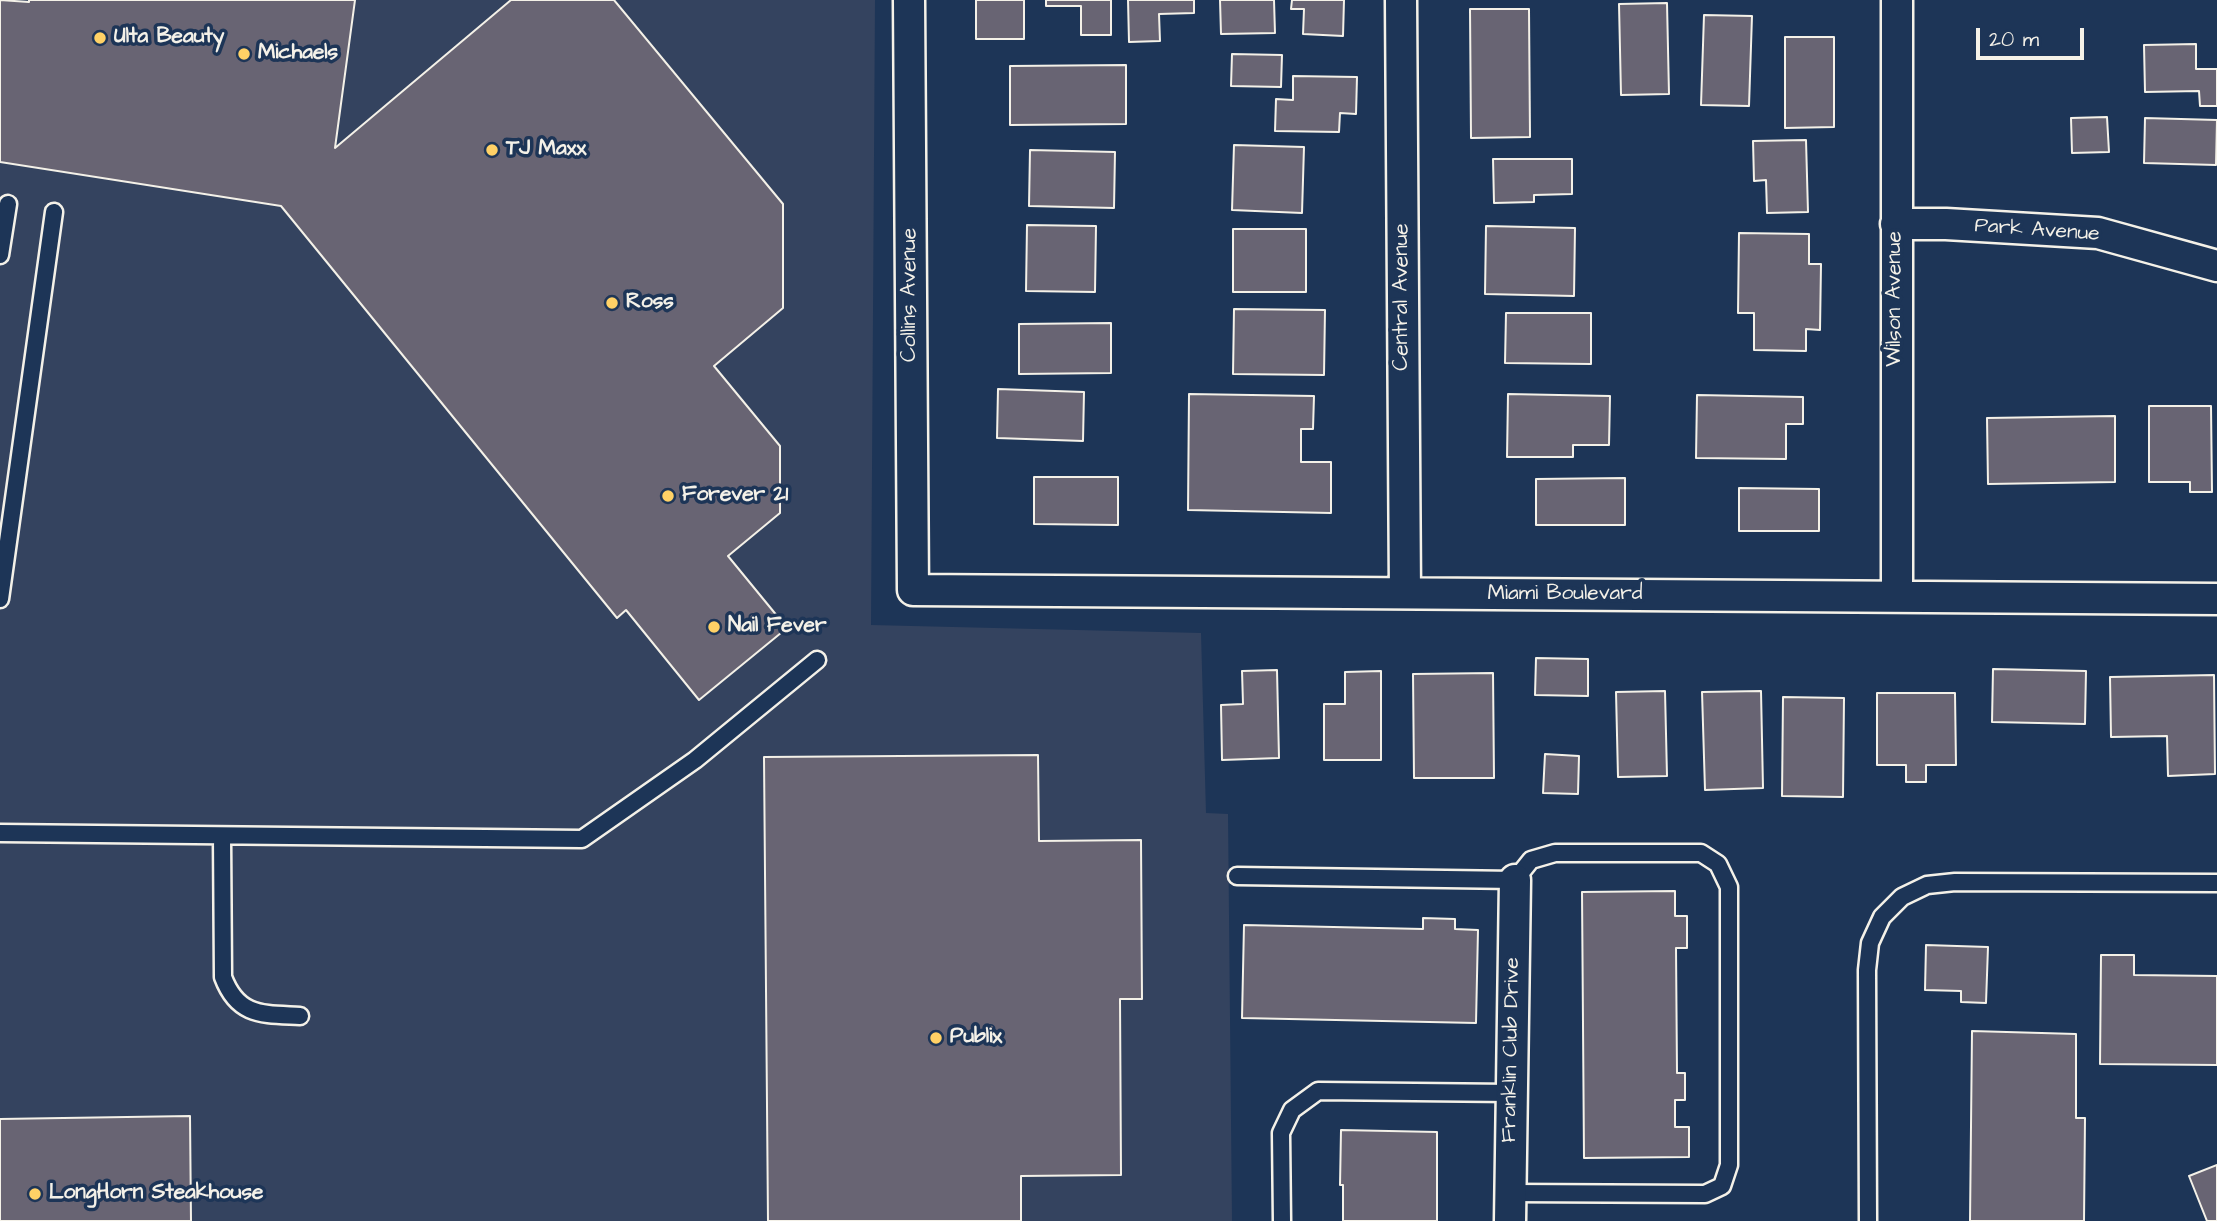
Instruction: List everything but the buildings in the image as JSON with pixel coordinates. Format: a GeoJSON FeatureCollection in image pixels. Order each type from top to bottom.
{"type":"FeatureCollection","features":[{"type":"Feature","properties":{"kind":"street","name":"Collins Avenue"},"geometry":{"type":"LineString","coordinates":[[909,0],[913,590]]}},
{"type":"Feature","properties":{"kind":"street","name":"Central Avenue"},"geometry":{"type":"LineString","coordinates":[[1401,0],[1405,593]]}},
{"type":"Feature","properties":{"kind":"street","name":"Wilson Avenue"},"geometry":{"type":"LineString","coordinates":[[1897,0],[1897,597]]}},
{"type":"Feature","properties":{"kind":"street","name":"Park Avenue"},"geometry":{"type":"LineString","coordinates":[[1896,223],[2098,233],[2217,266]]}},
{"type":"Feature","properties":{"kind":"street","name":"Miami Boulevard"},"geometry":{"type":"LineString","coordinates":[[913,590],[2217,598]]}},
{"type":"Feature","properties":{"kind":"street","name":"Franklin Club Drive"},"geometry":{"type":"LineString","coordinates":[[1510,1207],[1515,880]]}},
{"type":"Feature","properties":{"kind":"lane"},"geometry":{"type":"LineString","coordinates":[[0,255],[8,204]]}},
{"type":"Feature","properties":{"kind":"lane"},"geometry":{"type":"LineString","coordinates":[[0,598],[54,212]]}},
{"type":"Feature","properties":{"kind":"lane"},"geometry":{"type":"LineString","coordinates":[[0,833],[582,839],[695,761],[817,660]]}},
{"type":"Feature","properties":{"kind":"lane"},"geometry":{"type":"LineString","coordinates":[[222,837],[223,977],[228,991],[238,1003],[250,1011],[300,1016]]}},
{"type":"Feature","properties":{"kind":"lane"},"geometry":{"type":"LineString","coordinates":[[1237,876],[1515,880],[1531,860],[1555,853],[1700,853],[1718,864],[1729,887],[1729,1165],[1722,1186],[1705,1194],[1510,1207]]}},
{"type":"Feature","properties":{"kind":"lane"},"geometry":{"type":"LineString","coordinates":[[1868,1221],[1867,970],[1870,943],[1882,917],[1902,897],[1927,885],[1955,882],[2217,883]]}},
{"type":"Feature","properties":{"kind":"lane"},"geometry":{"type":"LineString","coordinates":[[1282,1221],[1281,1133],[1292,1110],[1318,1091],[1511,1093]]}},
{"type":"Feature","properties":{"kind":"shaded area"},"geometry":{"type":"Polygon","coordinates":[[[0,0],[875,0],[871,625],[1201,633],[1206,813],[1228,814],[1232,1221],[0,1221],[0,0]]]}},
{"type":"Feature","properties":{"kind":"place","name":"Ulta Beauty"},"geometry":{"type":"Point","coordinates":[100,38]}},
{"type":"Feature","properties":{"kind":"place","name":"Michaels"},"geometry":{"type":"Point","coordinates":[244,54]}},
{"type":"Feature","properties":{"kind":"place","name":"TJ Maxx"},"geometry":{"type":"Point","coordinates":[492,150]}},
{"type":"Feature","properties":{"kind":"place","name":"Ross"},"geometry":{"type":"Point","coordinates":[612,303]}},
{"type":"Feature","properties":{"kind":"place","name":"Forever 21"},"geometry":{"type":"Point","coordinates":[668,496]}},
{"type":"Feature","properties":{"kind":"place","name":"Nail Fever"},"geometry":{"type":"Point","coordinates":[714,627]}},
{"type":"Feature","properties":{"kind":"place","name":"Publix"},"geometry":{"type":"Point","coordinates":[936,1038]}},
{"type":"Feature","properties":{"kind":"place","name":"LongHorn Steakhouse"},"geometry":{"type":"Point","coordinates":[35,1194]}}]}
